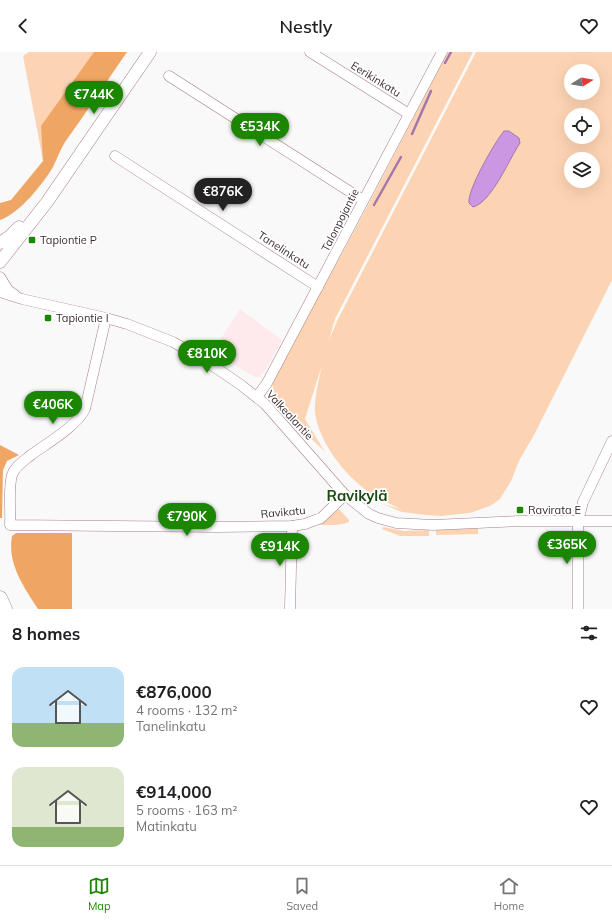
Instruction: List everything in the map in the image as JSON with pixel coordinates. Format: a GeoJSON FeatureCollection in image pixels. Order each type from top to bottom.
{"type":"FeatureCollection","features":[{"type":"Feature","properties":{"kind":"highway"},"geometry":{"type":"LineString","coordinates":[[0,598],[5,609]]}},
{"type":"Feature","properties":{"kind":"main road"},"geometry":{"type":"LineString","coordinates":[[0,262],[91,140],[150,52]]}},
{"type":"Feature","properties":{"kind":"main road"},"geometry":{"type":"LineString","coordinates":[[0,243],[10,236],[55,190]]}},
{"type":"Feature","properties":{"kind":"street","name":"Eerikinkatu"},"geometry":{"type":"LineString","coordinates":[[310,52],[409,114]]}},
{"type":"Feature","properties":{"kind":"street","name":"Talonpojantie"},"geometry":{"type":"LineString","coordinates":[[257,397],[267,383],[442,52]]}},
{"type":"Feature","properties":{"kind":"street"},"geometry":{"type":"LineString","coordinates":[[169,76],[363,200]]}},
{"type":"Feature","properties":{"kind":"street","name":"Tanelinkatu"},"geometry":{"type":"LineString","coordinates":[[115,156],[318,287]]}},
{"type":"Feature","properties":{"kind":"street","name":"Valkealantie"},"geometry":{"type":"LineString","coordinates":[[0,277],[8,290],[19,297],[28,300]]}},
{"type":"Feature","properties":{"kind":"street","name":"Valkealantie"},"geometry":{"type":"LineString","coordinates":[[0,292],[106,318],[144,330],[173,342],[204,359],[257,397],[277,416],[345,495]]}},
{"type":"Feature","properties":{"kind":"street","name":"Ravikatu"},"geometry":{"type":"LineString","coordinates":[[106,318],[85,409],[77,421],[22,462],[14,471],[11,484],[10,525],[217,527],[292,526],[309,523],[321,518],[345,495]]}},
{"type":"Feature","properties":{"kind":"street"},"geometry":{"type":"LineString","coordinates":[[578,609],[578,521],[583,502],[612,441]]}},
{"type":"Feature","properties":{"kind":"street"},"geometry":{"type":"LineString","coordinates":[[345,495],[369,514],[385,520],[407,524],[433,525],[520,521],[612,521]]}},
{"type":"Feature","properties":{"kind":"street"},"geometry":{"type":"LineString","coordinates":[[290,609],[292,526]]}},
{"type":"Feature","properties":{"kind":"shaded area"},"geometry":{"type":"Polygon","coordinates":[[[28,52],[112,52],[43,161],[23,56],[28,52]]]}},
{"type":"Feature","properties":{"kind":"shaded area"},"geometry":{"type":"Polygon","coordinates":[[[94,52],[127,52],[65,142],[53,167],[43,182],[23,205],[0,220],[0,203],[11,200],[43,161],[41,126],[94,52]]]}},
{"type":"Feature","properties":{"kind":"shaded area"},"geometry":{"type":"Polygon","coordinates":[[[448,52],[473,52],[335,319],[329,340],[338,319],[476,52],[612,52],[612,280],[534,435],[519,461],[511,481],[500,499],[490,506],[470,513],[441,516],[402,512],[383,504],[401,509],[373,495],[342,468],[328,447],[317,424],[315,401],[322,365],[305,419],[325,452],[286,411],[274,392],[272,383],[367,207],[448,52]]]}},
{"type":"Feature","properties":{"kind":"shaded area"},"geometry":{"type":"Polygon","coordinates":[[[504,131],[509,131],[519,138],[520,143],[493,189],[487,197],[473,207],[469,203],[472,188],[488,155],[504,131]]]}},
{"type":"Feature","properties":{"kind":"shaded area"},"geometry":{"type":"Polygon","coordinates":[[[240,309],[282,340],[264,372],[259,377],[249,374],[213,351],[240,309]]]}},
{"type":"Feature","properties":{"kind":"shaded area"},"geometry":{"type":"Polygon","coordinates":[[[0,445],[19,455],[7,461],[3,470],[2,518],[0,518],[0,445]]]}},
{"type":"Feature","properties":{"kind":"shaded area"},"geometry":{"type":"Polygon","coordinates":[[[339,509],[349,520],[349,522],[339,525],[320,525],[339,509]]]}},
{"type":"Feature","properties":{"kind":"shaded area"},"geometry":{"type":"Polygon","coordinates":[[[383,527],[404,531],[429,530],[429,536],[400,536],[382,529],[383,527]]]}},
{"type":"Feature","properties":{"kind":"shaded area"},"geometry":{"type":"Polygon","coordinates":[[[478,528],[478,534],[436,535],[436,530],[478,528]]]}},
{"type":"Feature","properties":{"kind":"shaded area"},"geometry":{"type":"Polygon","coordinates":[[[16,533],[72,533],[72,609],[38,609],[22,584],[14,566],[11,546],[12,536],[16,533]]]}},
{"type":"Feature","properties":{"kind":"waterway"},"geometry":{"type":"LineString","coordinates":[[445,63],[451,52]]}},
{"type":"Feature","properties":{"kind":"waterway"},"geometry":{"type":"LineString","coordinates":[[412,134],[431,91]]}},
{"type":"Feature","properties":{"kind":"waterway"},"geometry":{"type":"LineString","coordinates":[[374,205],[401,157]]}},
{"type":"Feature","properties":{"kind":"place","name":"Tapiontie P"},"geometry":{"type":"Point","coordinates":[32,240]}},
{"type":"Feature","properties":{"kind":"place","name":"Tapiontie I"},"geometry":{"type":"Point","coordinates":[48,318]}},
{"type":"Feature","properties":{"kind":"place","name":"Ravirata E"},"geometry":{"type":"Point","coordinates":[520,510]}},
{"type":"Feature","properties":{"kind":"district","name":"Ravikylä"},"geometry":{"type":"Point","coordinates":[357,496]}}]}
